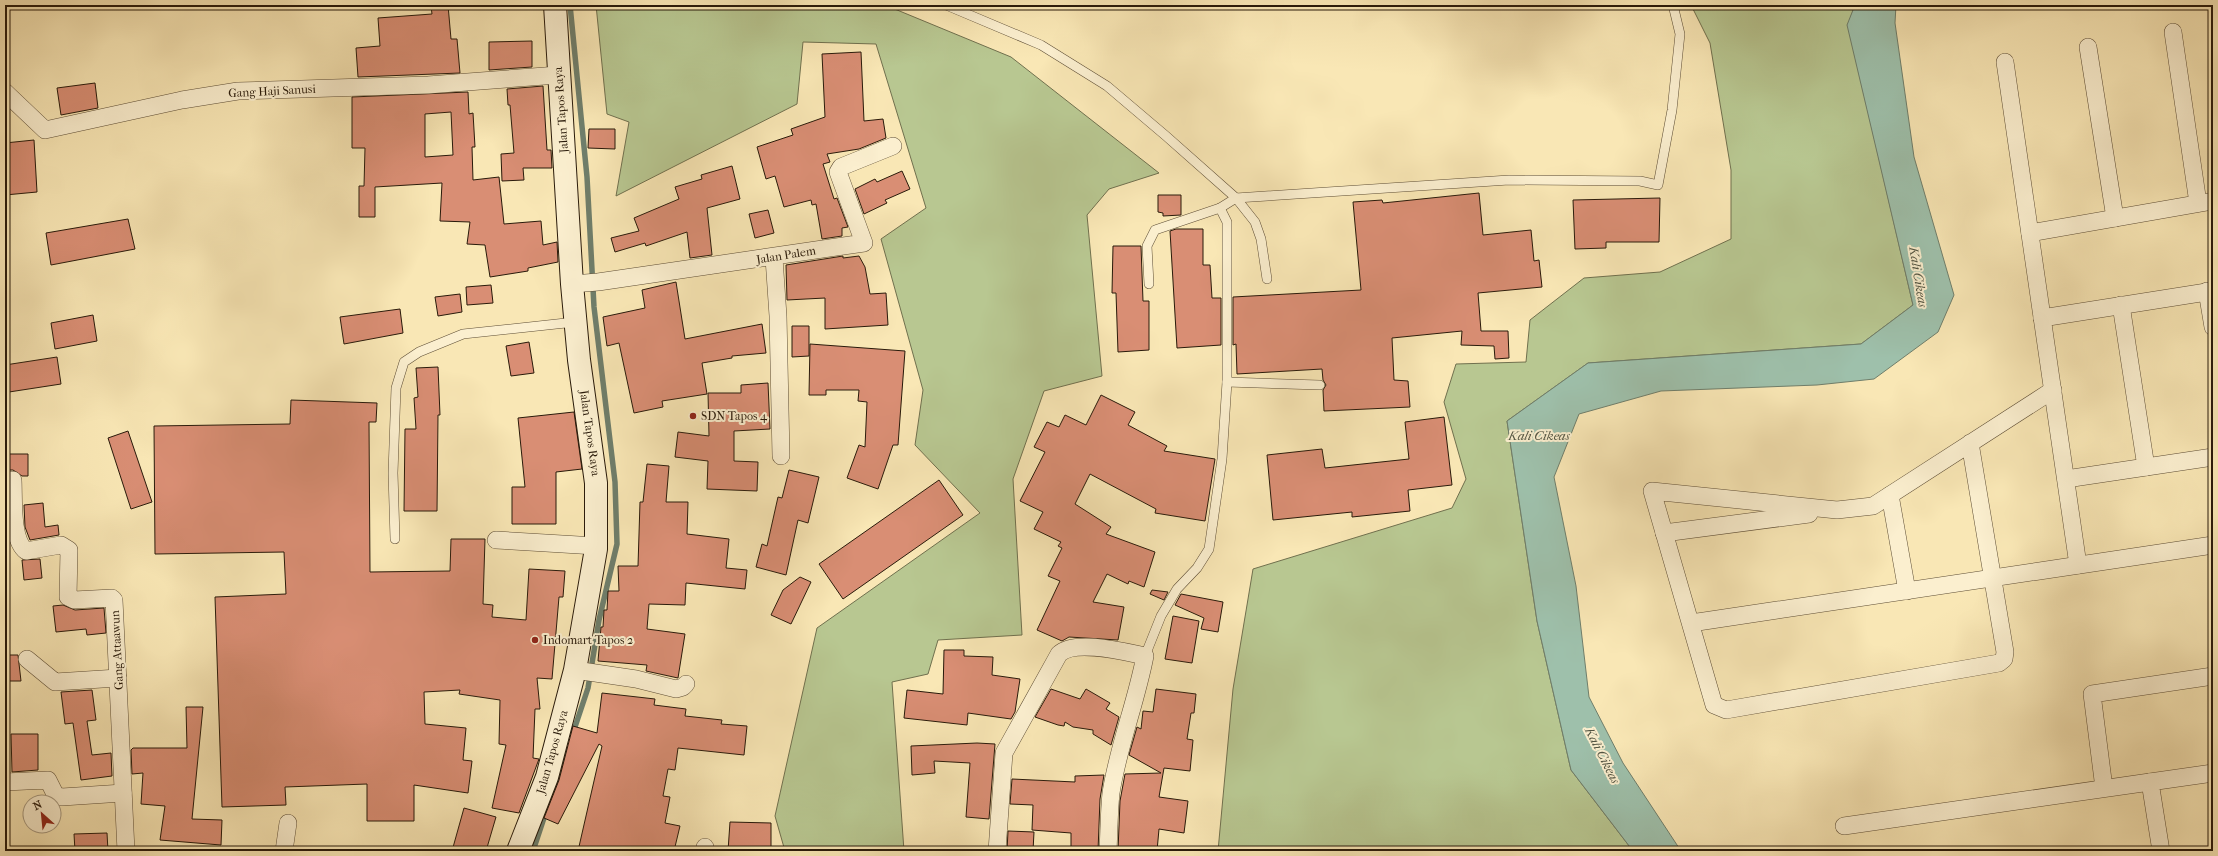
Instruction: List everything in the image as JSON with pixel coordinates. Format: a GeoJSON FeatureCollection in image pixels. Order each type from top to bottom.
{"type":"FeatureCollection","features":[{"type":"Feature","properties":{"kind":"main road","name":"Jalan Tapos Raya"},"geometry":{"type":"LineString","coordinates":[[518,851],[586,671],[596,546],[596,483],[576,322],[585,283],[558,75],[556,5]]}},
{"type":"Feature","properties":{"kind":"street"},"geometry":{"type":"LineString","coordinates":[[2030,232],[2205,202],[2173,32]]}},
{"type":"Feature","properties":{"kind":"street"},"geometry":{"type":"LineString","coordinates":[[2088,47],[2116,218]]}},
{"type":"Feature","properties":{"kind":"street"},"geometry":{"type":"LineString","coordinates":[[2004,62],[2078,565]]}},
{"type":"Feature","properties":{"kind":"street","name":"Gang Haji Sanusi"},"geometry":{"type":"LineString","coordinates":[[5,92],[45,130],[166,103],[238,91],[428,85],[558,75]]}},
{"type":"Feature","properties":{"kind":"street","name":"Jalan Palem"},"geometry":{"type":"LineString","coordinates":[[585,283],[774,258],[864,243],[838,172],[841,167],[893,146]]}},
{"type":"Feature","properties":{"kind":"street"},"geometry":{"type":"LineString","coordinates":[[774,258],[778,316],[781,456]]}},
{"type":"Feature","properties":{"kind":"street"},"geometry":{"type":"LineString","coordinates":[[2042,318],[2210,291],[2213,327]]}},
{"type":"Feature","properties":{"kind":"street"},"geometry":{"type":"LineString","coordinates":[[2121,305],[2146,467]]}},
{"type":"Feature","properties":{"kind":"street"},"geometry":{"type":"LineString","coordinates":[[1664,533],[1873,506],[2053,390]]}},
{"type":"Feature","properties":{"kind":"street"},"geometry":{"type":"LineString","coordinates":[[1837,510],[1652,491],[1714,705],[1726,710],[1999,663],[2004,659],[2005,652],[1970,443]]}},
{"type":"Feature","properties":{"kind":"street"},"geometry":{"type":"LineString","coordinates":[[2066,479],[2213,457]]}},
{"type":"Feature","properties":{"kind":"street","name":"Gang Attaawun"},"geometry":{"type":"LineString","coordinates":[[5,480],[13,480],[16,535],[20,546],[26,550],[61,545],[66,546],[69,550],[68,596],[74,600],[112,598],[114,600],[126,851]]}},
{"type":"Feature","properties":{"kind":"street"},"geometry":{"type":"LineString","coordinates":[[1890,495],[1906,591]]}},
{"type":"Feature","properties":{"kind":"street"},"geometry":{"type":"LineString","coordinates":[[496,540],[596,546]]}},
{"type":"Feature","properties":{"kind":"street"},"geometry":{"type":"LineString","coordinates":[[1691,623],[2213,545]]}},
{"type":"Feature","properties":{"kind":"street"},"geometry":{"type":"LineString","coordinates":[[997,851],[1004,753],[1059,654],[1069,649],[1102,648],[1145,656],[1139,688],[1119,758],[1111,794],[1108,851]]}},
{"type":"Feature","properties":{"kind":"street"},"geometry":{"type":"LineString","coordinates":[[27,659],[55,682],[118,678]]}},
{"type":"Feature","properties":{"kind":"street"},"geometry":{"type":"LineString","coordinates":[[586,671],[676,688],[682,687],[686,684]]}},
{"type":"Feature","properties":{"kind":"street"},"geometry":{"type":"LineString","coordinates":[[2104,788],[2092,694],[2213,676]]}},
{"type":"Feature","properties":{"kind":"street"},"geometry":{"type":"LineString","coordinates":[[1844,826],[2213,773]]}},
{"type":"Feature","properties":{"kind":"street"},"geometry":{"type":"LineString","coordinates":[[5,782],[48,780],[56,796],[62,797],[123,793]]}},
{"type":"Feature","properties":{"kind":"street"},"geometry":{"type":"LineString","coordinates":[[2150,782],[2161,851]]}},
{"type":"Feature","properties":{"kind":"street"},"geometry":{"type":"LineString","coordinates":[[284,851],[288,823]]}},
{"type":"Feature","properties":{"kind":"lane"},"geometry":{"type":"LineString","coordinates":[[946,5],[1041,45],[1107,86],[1236,198],[1255,222],[1259,233],[1267,279]]}},
{"type":"Feature","properties":{"kind":"lane"},"geometry":{"type":"LineString","coordinates":[[1149,284],[1147,246],[1155,230],[1220,208],[1236,198],[1509,180],[1640,181],[1658,185],[1672,110],[1680,34],[1673,5]]}},
{"type":"Feature","properties":{"kind":"lane"},"geometry":{"type":"LineString","coordinates":[[1145,656],[1161,616],[1177,589],[1197,568],[1209,549],[1222,458],[1227,382],[1227,222],[1220,208]]}},
{"type":"Feature","properties":{"kind":"lane"},"geometry":{"type":"LineString","coordinates":[[394,539],[393,473],[396,388],[404,362],[419,352],[463,334],[576,322]]}},
{"type":"Feature","properties":{"kind":"lane"},"geometry":{"type":"LineString","coordinates":[[1227,382],[1320,385]]}},
{"type":"Feature","properties":{"kind":"green space"},"geometry":{"type":"Polygon","coordinates":[[[596,5],[885,5],[1011,57],[1159,173],[1109,189],[1087,215],[1102,376],[1044,391],[1013,479],[1022,635],[938,640],[928,674],[892,682],[904,851],[785,851],[775,816],[817,628],[980,513],[915,445],[923,390],[881,239],[926,208],[876,44],[803,42],[797,104],[616,196],[629,122],[607,114],[596,5]]]}},
{"type":"Feature","properties":{"kind":"green space"},"geometry":{"type":"Polygon","coordinates":[[[1691,5],[1855,5],[1848,25],[1913,305],[1861,344],[1588,363],[1507,421],[1537,621],[1571,770],[1633,851],[1218,851],[1233,689],[1253,569],[1452,508],[1466,479],[1444,402],[1456,364],[1526,362],[1530,320],[1584,278],[1660,272],[1731,239],[1731,170],[1710,43],[1691,5]]]}},
{"type":"Feature","properties":{"kind":"water","name":"Kali Cikeas"},"geometry":{"type":"Polygon","coordinates":[[[1855,5],[1896,5],[1895,23],[1914,157],[1954,295],[1938,332],[1874,379],[1817,385],[1661,391],[1579,414],[1554,477],[1576,586],[1589,697],[1623,763],[1681,851],[1633,851],[1571,770],[1537,621],[1507,421],[1588,363],[1861,344],[1913,305],[1847,25],[1855,5]]]}},
{"type":"Feature","properties":{"kind":"building"},"geometry":{"type":"Polygon","coordinates":[[[448,5],[451,39],[457,39],[460,73],[358,77],[356,48],[380,46],[378,18],[432,14],[431,6],[448,5]]]}},
{"type":"Feature","properties":{"kind":"building"},"geometry":{"type":"Polygon","coordinates":[[[532,41],[532,67],[489,70],[489,42],[532,41]]]}},
{"type":"Feature","properties":{"kind":"building"},"geometry":{"type":"Polygon","coordinates":[[[861,52],[864,121],[883,119],[886,138],[859,149],[827,154],[830,162],[823,164],[834,199],[837,198],[848,227],[842,228],[842,236],[822,239],[816,204],[812,205],[811,200],[784,207],[775,176],[766,179],[757,147],[793,135],[791,129],[825,117],[822,54],[861,52]]]}},
{"type":"Feature","properties":{"kind":"building"},"geometry":{"type":"Polygon","coordinates":[[[95,83],[98,108],[61,115],[57,88],[95,83]]]}},
{"type":"Feature","properties":{"kind":"building"},"geometry":{"type":"Polygon","coordinates":[[[543,86],[547,150],[551,150],[552,168],[523,168],[524,180],[502,181],[501,154],[514,153],[510,105],[508,105],[507,89],[543,86]]]}},
{"type":"Feature","properties":{"kind":"building"},"geometry":{"type":"Polygon","coordinates":[[[468,92],[469,114],[473,113],[475,147],[472,147],[473,180],[499,177],[504,224],[541,221],[543,245],[557,242],[558,262],[528,268],[528,271],[490,277],[485,245],[467,244],[470,222],[440,221],[442,183],[375,187],[375,217],[359,217],[359,186],[364,186],[365,148],[352,148],[352,97],[468,92]],[[451,112],[425,114],[425,157],[453,155],[451,112]]]}},
{"type":"Feature","properties":{"kind":"building"},"geometry":{"type":"Polygon","coordinates":[[[589,129],[615,129],[615,149],[588,148],[589,129]]]}},
{"type":"Feature","properties":{"kind":"building"},"geometry":{"type":"Polygon","coordinates":[[[34,140],[37,192],[5,195],[5,143],[34,140]]]}},
{"type":"Feature","properties":{"kind":"building"},"geometry":{"type":"Polygon","coordinates":[[[732,166],[740,199],[707,208],[712,255],[690,258],[687,232],[646,246],[645,243],[615,252],[611,238],[639,231],[634,218],[679,199],[675,187],[702,179],[701,175],[732,166]]]}},
{"type":"Feature","properties":{"kind":"building"},"geometry":{"type":"Polygon","coordinates":[[[902,171],[910,189],[885,200],[887,203],[864,214],[855,189],[875,179],[877,182],[902,171]]]}},
{"type":"Feature","properties":{"kind":"building"},"geometry":{"type":"Polygon","coordinates":[[[1479,193],[1483,235],[1531,230],[1534,261],[1539,260],[1542,287],[1478,293],[1481,331],[1508,331],[1509,358],[1495,359],[1494,346],[1461,345],[1462,331],[1392,338],[1394,380],[1408,381],[1410,407],[1324,411],[1323,390],[1326,385],[1323,380],[1322,369],[1237,374],[1236,344],[1233,345],[1233,297],[1361,290],[1353,202],[1382,200],[1383,203],[1479,193]]]}},
{"type":"Feature","properties":{"kind":"building"},"geometry":{"type":"Polygon","coordinates":[[[1158,195],[1181,195],[1181,215],[1163,216],[1163,213],[1158,212],[1158,195]]]}},
{"type":"Feature","properties":{"kind":"building"},"geometry":{"type":"Polygon","coordinates":[[[1660,198],[1659,242],[1606,242],[1606,248],[1575,249],[1573,200],[1660,198]]]}},
{"type":"Feature","properties":{"kind":"building"},"geometry":{"type":"Polygon","coordinates":[[[768,210],[774,233],[755,238],[749,214],[768,210]]]}},
{"type":"Feature","properties":{"kind":"building"},"geometry":{"type":"Polygon","coordinates":[[[128,219],[135,249],[51,265],[46,233],[128,219]]]}},
{"type":"Feature","properties":{"kind":"building"},"geometry":{"type":"Polygon","coordinates":[[[1176,229],[1203,229],[1203,265],[1210,265],[1212,298],[1221,298],[1221,345],[1177,348],[1170,231],[1176,229]]]}},
{"type":"Feature","properties":{"kind":"building"},"geometry":{"type":"Polygon","coordinates":[[[1113,246],[1141,246],[1143,301],[1149,301],[1149,350],[1118,352],[1116,293],[1112,293],[1113,246]]]}},
{"type":"Feature","properties":{"kind":"building"},"geometry":{"type":"Polygon","coordinates":[[[843,256],[843,258],[859,256],[865,267],[870,294],[886,293],[888,325],[825,329],[825,298],[787,300],[786,265],[843,256]]]}},
{"type":"Feature","properties":{"kind":"building"},"geometry":{"type":"Polygon","coordinates":[[[676,282],[685,339],[762,324],[766,353],[732,356],[732,358],[702,363],[707,394],[662,401],[663,407],[634,413],[619,343],[607,346],[603,317],[645,308],[642,290],[676,282]]]}},
{"type":"Feature","properties":{"kind":"building"},"geometry":{"type":"Polygon","coordinates":[[[491,285],[493,303],[467,305],[466,287],[491,285]]]}},
{"type":"Feature","properties":{"kind":"building"},"geometry":{"type":"Polygon","coordinates":[[[460,294],[462,312],[438,316],[435,297],[460,294]]]}},
{"type":"Feature","properties":{"kind":"building"},"geometry":{"type":"Polygon","coordinates":[[[400,309],[403,333],[344,344],[340,317],[400,309]]]}},
{"type":"Feature","properties":{"kind":"building"},"geometry":{"type":"Polygon","coordinates":[[[93,315],[97,341],[55,349],[51,323],[93,315]]]}},
{"type":"Feature","properties":{"kind":"building"},"geometry":{"type":"Polygon","coordinates":[[[792,326],[809,326],[809,356],[792,357],[792,326]]]}},
{"type":"Feature","properties":{"kind":"building"},"geometry":{"type":"Polygon","coordinates":[[[529,342],[534,373],[511,376],[506,346],[529,342]]]}},
{"type":"Feature","properties":{"kind":"building"},"geometry":{"type":"Polygon","coordinates":[[[810,344],[905,351],[898,445],[893,445],[878,489],[847,478],[859,445],[865,447],[867,402],[858,401],[859,390],[826,390],[826,395],[809,395],[810,344]]]}},
{"type":"Feature","properties":{"kind":"building"},"geometry":{"type":"Polygon","coordinates":[[[57,357],[61,384],[9,392],[5,365],[57,357]]]}},
{"type":"Feature","properties":{"kind":"building"},"geometry":{"type":"Polygon","coordinates":[[[438,367],[440,415],[438,415],[437,511],[404,511],[405,429],[416,429],[414,398],[418,397],[416,368],[438,367]]]}},
{"type":"Feature","properties":{"kind":"building"},"geometry":{"type":"Polygon","coordinates":[[[768,383],[770,429],[734,431],[734,461],[758,462],[757,491],[707,489],[708,461],[675,457],[678,432],[709,436],[708,393],[741,393],[741,385],[768,383]]]}},
{"type":"Feature","properties":{"kind":"building"},"geometry":{"type":"Polygon","coordinates":[[[1101,395],[1135,412],[1128,425],[1167,446],[1164,451],[1215,459],[1205,521],[1155,513],[1156,509],[1090,474],[1075,504],[1111,527],[1106,534],[1155,552],[1144,587],[1129,581],[1128,584],[1107,574],[1093,602],[1124,607],[1118,640],[1069,637],[1062,641],[1037,630],[1060,581],[1048,576],[1062,548],[1058,546],[1061,542],[1034,529],[1043,512],[1020,501],[1045,452],[1034,447],[1047,422],[1059,427],[1065,415],[1086,425],[1101,395]]]}},
{"type":"Feature","properties":{"kind":"building"},"geometry":{"type":"Polygon","coordinates":[[[291,400],[377,403],[376,422],[369,422],[370,572],[450,571],[451,539],[485,539],[483,604],[493,605],[492,617],[526,620],[529,569],[565,571],[563,597],[559,597],[552,679],[537,678],[540,709],[535,709],[533,758],[539,759],[519,813],[492,808],[506,745],[499,744],[500,700],[459,694],[460,690],[424,692],[425,724],[466,728],[463,760],[472,761],[468,793],[414,785],[414,821],[367,821],[367,784],[285,787],[286,805],[222,807],[215,597],[286,594],[284,552],[155,554],[154,426],[290,424],[291,400]]]}},
{"type":"Feature","properties":{"kind":"building"},"geometry":{"type":"Polygon","coordinates":[[[574,412],[582,469],[556,472],[556,524],[512,524],[512,487],[525,487],[518,418],[574,412]]]}},
{"type":"Feature","properties":{"kind":"building"},"geometry":{"type":"Polygon","coordinates":[[[1444,417],[1452,485],[1408,490],[1410,511],[1352,517],[1352,512],[1273,520],[1267,455],[1322,449],[1325,468],[1409,459],[1405,422],[1444,417]]]}},
{"type":"Feature","properties":{"kind":"building"},"geometry":{"type":"Polygon","coordinates":[[[128,431],[152,502],[131,509],[108,438],[128,431]]]}},
{"type":"Feature","properties":{"kind":"building"},"geometry":{"type":"Polygon","coordinates":[[[5,454],[28,454],[28,476],[22,476],[13,470],[5,470],[5,454]]]}},
{"type":"Feature","properties":{"kind":"building"},"geometry":{"type":"Polygon","coordinates":[[[647,464],[669,466],[666,502],[688,502],[687,534],[729,539],[726,568],[747,570],[745,589],[686,583],[685,605],[649,604],[647,629],[685,634],[678,678],[646,671],[647,665],[598,661],[601,627],[603,627],[604,610],[607,610],[608,591],[619,591],[618,566],[638,566],[640,502],[643,502],[647,464]]]}},
{"type":"Feature","properties":{"kind":"building"},"geometry":{"type":"Polygon","coordinates":[[[789,470],[819,477],[808,523],[798,520],[786,575],[756,567],[762,544],[767,546],[778,497],[782,498],[789,470]]]}},
{"type":"Feature","properties":{"kind":"building"},"geometry":{"type":"Polygon","coordinates":[[[939,480],[963,515],[843,599],[819,564],[939,480]]]}},
{"type":"Feature","properties":{"kind":"building"},"geometry":{"type":"Polygon","coordinates":[[[43,503],[45,527],[58,525],[59,535],[30,540],[25,527],[24,505],[43,503]]]}},
{"type":"Feature","properties":{"kind":"building"},"geometry":{"type":"Polygon","coordinates":[[[40,559],[42,578],[24,580],[22,560],[40,559]]]}},
{"type":"Feature","properties":{"kind":"building"},"geometry":{"type":"Polygon","coordinates":[[[800,577],[811,582],[791,624],[771,615],[783,590],[800,577]]]}},
{"type":"Feature","properties":{"kind":"building"},"geometry":{"type":"Polygon","coordinates":[[[1152,590],[1168,592],[1164,600],[1150,594],[1152,590]]]}},
{"type":"Feature","properties":{"kind":"building"},"geometry":{"type":"Polygon","coordinates":[[[1181,594],[1223,602],[1218,632],[1201,629],[1204,618],[1175,605],[1181,594]]]}},
{"type":"Feature","properties":{"kind":"building"},"geometry":{"type":"Polygon","coordinates":[[[63,605],[75,610],[104,608],[106,633],[87,635],[86,629],[56,632],[53,606],[63,605]]]}},
{"type":"Feature","properties":{"kind":"building"},"geometry":{"type":"Polygon","coordinates":[[[1173,616],[1199,621],[1192,663],[1165,659],[1173,616]]]}},
{"type":"Feature","properties":{"kind":"building"},"geometry":{"type":"Polygon","coordinates":[[[944,650],[964,650],[964,656],[993,657],[992,675],[1020,679],[1015,712],[1011,719],[968,713],[967,725],[904,718],[907,690],[943,694],[944,650]]]}},
{"type":"Feature","properties":{"kind":"building"},"geometry":{"type":"Polygon","coordinates":[[[5,655],[18,655],[21,681],[5,681],[5,655]]]}},
{"type":"Feature","properties":{"kind":"building"},"geometry":{"type":"Polygon","coordinates":[[[1051,689],[1080,699],[1086,689],[1110,703],[1106,709],[1119,717],[1111,745],[1093,734],[1093,730],[1073,727],[1065,722],[1064,726],[1058,725],[1035,717],[1051,689]]]}},
{"type":"Feature","properties":{"kind":"building"},"geometry":{"type":"Polygon","coordinates":[[[1156,689],[1196,694],[1194,713],[1191,713],[1187,739],[1193,740],[1190,771],[1164,768],[1159,797],[1188,801],[1184,833],[1159,829],[1157,851],[1118,851],[1120,801],[1125,774],[1161,773],[1129,755],[1137,727],[1141,729],[1143,711],[1153,712],[1156,689]]]}},
{"type":"Feature","properties":{"kind":"building"},"geometry":{"type":"Polygon","coordinates":[[[92,690],[96,720],[87,721],[92,755],[111,753],[112,776],[81,780],[73,723],[65,724],[61,692],[92,690]]]}},
{"type":"Feature","properties":{"kind":"building"},"geometry":{"type":"Polygon","coordinates":[[[602,693],[655,699],[654,705],[686,709],[685,716],[722,720],[721,724],[747,726],[744,755],[678,748],[675,770],[668,769],[663,796],[670,797],[665,823],[680,826],[674,851],[646,848],[645,851],[578,851],[602,746],[599,744],[558,824],[544,818],[559,780],[573,726],[597,733],[602,693]]]}},
{"type":"Feature","properties":{"kind":"building"},"geometry":{"type":"Polygon","coordinates":[[[186,707],[203,707],[192,819],[222,820],[221,845],[160,840],[165,806],[141,804],[143,773],[132,774],[131,750],[133,748],[187,748],[186,707]]]}},
{"type":"Feature","properties":{"kind":"building"},"geometry":{"type":"Polygon","coordinates":[[[11,734],[38,734],[38,770],[12,772],[11,734]]]}},
{"type":"Feature","properties":{"kind":"building"},"geometry":{"type":"Polygon","coordinates":[[[977,743],[995,744],[989,819],[966,817],[970,763],[934,761],[935,773],[912,775],[911,746],[977,743]]]}},
{"type":"Feature","properties":{"kind":"building"},"geometry":{"type":"Polygon","coordinates":[[[1104,775],[1100,799],[1098,851],[1071,851],[1071,833],[1032,830],[1033,805],[1010,804],[1012,779],[1075,782],[1075,776],[1104,775]]]}},
{"type":"Feature","properties":{"kind":"building"},"geometry":{"type":"Polygon","coordinates":[[[464,808],[496,817],[486,851],[452,851],[464,808]]]}},
{"type":"Feature","properties":{"kind":"building"},"geometry":{"type":"Polygon","coordinates":[[[730,822],[771,823],[771,851],[728,851],[730,822]]]}},
{"type":"Feature","properties":{"kind":"building"},"geometry":{"type":"Polygon","coordinates":[[[1008,831],[1034,832],[1033,851],[1007,851],[1008,831]]]}},
{"type":"Feature","properties":{"kind":"building"},"geometry":{"type":"Polygon","coordinates":[[[107,833],[108,851],[75,851],[74,834],[107,833]]]}},
{"type":"Feature","properties":{"kind":"waterway"},"geometry":{"type":"LineString","coordinates":[[570,5],[587,177],[594,307],[615,482],[617,544],[599,620],[588,688],[573,733]]}},
{"type":"Feature","properties":{"kind":"waterway"},"geometry":{"type":"LineString","coordinates":[[533,851],[567,749]]}},
{"type":"Feature","properties":{"kind":"place","name":"SDN Tapos 4"},"geometry":{"type":"Point","coordinates":[693,416]}},
{"type":"Feature","properties":{"kind":"place","name":"Indomart Tapos 2"},"geometry":{"type":"Point","coordinates":[535,640]}}]}
